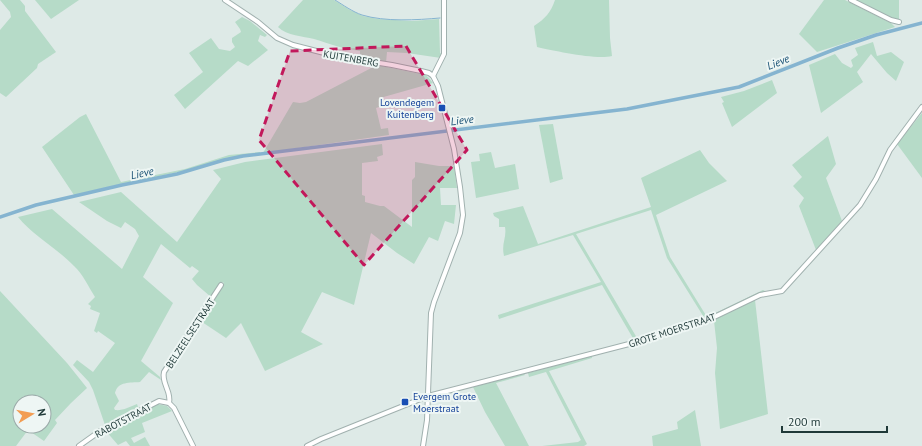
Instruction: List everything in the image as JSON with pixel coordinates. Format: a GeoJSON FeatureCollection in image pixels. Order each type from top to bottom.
{"type":"FeatureCollection","features":[{"type":"Feature","properties":{"kind":"street","name":"KUITENBERG"},"geometry":{"type":"LineString","coordinates":[[225,0],[258,22],[277,38],[293,45],[336,56],[421,71],[429,73],[433,76]]}},
{"type":"Feature","properties":{"kind":"street"},"geometry":{"type":"LineString","coordinates":[[423,446],[427,420],[431,313],[458,242],[462,226],[457,163],[438,86],[433,76],[444,54],[444,0]]}},
{"type":"Feature","properties":{"kind":"street"},"geometry":{"type":"LineString","coordinates":[[851,0],[891,20],[899,22]]}},
{"type":"Feature","properties":{"kind":"street","name":"GROTE MOERSTRAAT"},"geometry":{"type":"LineString","coordinates":[[307,446],[428,396],[629,344],[708,320],[760,295],[782,291],[860,205],[876,179],[890,150],[922,108]]}},
{"type":"Feature","properties":{"kind":"street","name":"BELZEELSESTRAAT"},"geometry":{"type":"LineString","coordinates":[[193,446],[174,408],[169,404],[170,395],[163,377],[164,372],[221,285]]}},
{"type":"Feature","properties":{"kind":"street","name":"RABOTSTRAAT"},"geometry":{"type":"LineString","coordinates":[[79,446],[100,431],[156,402],[162,401],[169,404]]}},
{"type":"Feature","properties":{"kind":"highlighted area"},"geometry":{"type":"Polygon","coordinates":[[[406,46],[467,150],[364,265],[259,140],[290,51],[406,46]]]}},
{"type":"Feature","properties":{"kind":"green space"},"geometry":{"type":"Polygon","coordinates":[[[0,0],[20,0],[25,6],[25,11],[56,52],[38,64],[37,68],[6,97],[0,93],[0,30],[11,17],[10,12],[0,0]]]}},
{"type":"Feature","properties":{"kind":"green space"},"geometry":{"type":"Polygon","coordinates":[[[35,0],[79,0],[51,19],[35,0]]]}},
{"type":"Feature","properties":{"kind":"green space"},"geometry":{"type":"Polygon","coordinates":[[[303,0],[334,0],[363,16],[378,19],[412,21],[439,19],[440,53],[442,54],[441,58],[407,53],[387,52],[386,63],[360,59],[360,51],[290,34],[278,27],[303,0]]]}},
{"type":"Feature","properties":{"kind":"green space"},"geometry":{"type":"Polygon","coordinates":[[[555,0],[609,0],[612,56],[586,56],[537,47],[534,26],[547,15],[555,0]]]}},
{"type":"Feature","properties":{"kind":"green space"},"geometry":{"type":"Polygon","coordinates":[[[824,0],[845,0],[891,23],[895,27],[817,52],[799,34],[824,0]]]}},
{"type":"Feature","properties":{"kind":"green space"},"geometry":{"type":"Polygon","coordinates":[[[853,0],[899,0],[899,21],[895,21],[853,0]]]}},
{"type":"Feature","properties":{"kind":"green space"},"geometry":{"type":"Polygon","coordinates":[[[242,17],[250,21],[267,35],[265,37],[260,35],[258,41],[268,50],[248,66],[238,61],[185,109],[174,95],[203,72],[189,53],[211,38],[219,49],[230,51],[235,47],[232,42],[232,38],[241,32],[235,22],[242,17]]]}},
{"type":"Feature","properties":{"kind":"green space"},"geometry":{"type":"Polygon","coordinates":[[[873,42],[877,56],[891,52],[904,62],[896,81],[871,54],[857,72],[863,82],[821,113],[809,65],[835,54],[842,63],[851,68],[853,66],[851,60],[858,55],[855,48],[873,42]]]}},
{"type":"Feature","properties":{"kind":"green space"},"geometry":{"type":"Polygon","coordinates":[[[377,65],[425,75],[433,83],[380,98],[382,106],[376,108],[381,129],[388,128],[389,135],[263,153],[293,102],[306,102],[377,65]]]}},
{"type":"Feature","properties":{"kind":"green space"},"geometry":{"type":"Polygon","coordinates":[[[772,80],[777,93],[732,127],[721,97],[744,91],[772,80]]]}},
{"type":"Feature","properties":{"kind":"green space"},"geometry":{"type":"Polygon","coordinates":[[[922,113],[922,178],[897,144],[922,113]]]}},
{"type":"Feature","properties":{"kind":"green space"},"geometry":{"type":"Polygon","coordinates":[[[86,114],[121,182],[185,169],[229,155],[260,153],[224,159],[189,170],[74,195],[42,147],[80,117],[86,114]]]}},
{"type":"Feature","properties":{"kind":"green space"},"geometry":{"type":"Polygon","coordinates":[[[553,124],[563,179],[550,183],[539,125],[553,124]]]}},
{"type":"Feature","properties":{"kind":"green space"},"geometry":{"type":"Polygon","coordinates":[[[828,136],[836,164],[826,178],[842,221],[816,250],[799,206],[804,198],[793,186],[802,177],[792,165],[828,136]]]}},
{"type":"Feature","properties":{"kind":"green space"},"geometry":{"type":"Polygon","coordinates":[[[382,144],[383,155],[377,157],[378,161],[362,163],[362,195],[365,196],[365,202],[384,206],[412,227],[412,180],[415,177],[415,162],[439,166],[454,166],[457,188],[440,188],[441,205],[456,205],[454,224],[445,221],[438,241],[429,237],[414,264],[371,233],[354,305],[322,292],[301,332],[323,344],[265,371],[241,323],[226,338],[199,320],[224,283],[222,282],[211,297],[192,279],[199,271],[192,266],[190,268],[161,244],[143,277],[173,303],[141,361],[160,377],[161,380],[149,372],[140,382],[125,383],[119,386],[115,393],[119,401],[114,408],[115,410],[137,404],[138,407],[105,425],[89,382],[73,365],[77,360],[93,372],[115,343],[98,331],[97,333],[94,331],[100,313],[90,309],[91,306],[88,304],[95,297],[77,269],[30,230],[18,217],[52,209],[122,269],[139,236],[135,229],[125,222],[121,228],[107,221],[79,202],[121,192],[177,242],[221,179],[213,170],[245,162],[382,144]]]}},
{"type":"Feature","properties":{"kind":"green space"},"geometry":{"type":"Polygon","coordinates":[[[700,150],[709,163],[727,181],[656,215],[670,257],[707,317],[763,290],[765,293],[705,319],[667,258],[651,210],[576,234],[637,338],[634,340],[602,285],[499,319],[498,315],[601,282],[573,235],[504,256],[503,248],[505,227],[499,227],[499,219],[494,216],[493,213],[523,206],[538,244],[651,207],[641,178],[700,150]]]}},
{"type":"Feature","properties":{"kind":"green space"},"geometry":{"type":"Polygon","coordinates":[[[491,152],[495,168],[515,164],[519,189],[476,198],[471,162],[480,161],[479,154],[491,152]]]}},
{"type":"Feature","properties":{"kind":"green space"},"geometry":{"type":"Polygon","coordinates":[[[0,291],[67,363],[87,388],[55,420],[57,423],[52,430],[52,394],[12,394],[12,434],[25,434],[16,446],[0,446],[0,291]]]}},
{"type":"Feature","properties":{"kind":"green space"},"geometry":{"type":"Polygon","coordinates":[[[755,300],[768,414],[720,429],[715,373],[717,348],[714,321],[755,300]]]}},
{"type":"Feature","properties":{"kind":"green space"},"geometry":{"type":"Polygon","coordinates":[[[592,356],[592,358],[549,371],[587,444],[584,446],[542,446],[578,442],[581,440],[546,372],[529,377],[528,373],[592,356]]]}},
{"type":"Feature","properties":{"kind":"green space"},"geometry":{"type":"Polygon","coordinates":[[[525,375],[496,383],[529,446],[505,446],[485,412],[473,387],[525,375]]]}},
{"type":"Feature","properties":{"kind":"green space"},"geometry":{"type":"Polygon","coordinates":[[[157,404],[167,406],[172,411],[142,423],[145,432],[131,438],[134,443],[145,437],[150,446],[130,446],[126,441],[118,445],[105,430],[157,404]]]}},
{"type":"Feature","properties":{"kind":"green space"},"geometry":{"type":"Polygon","coordinates":[[[695,410],[701,446],[653,446],[652,436],[678,429],[677,422],[695,410]]]}},
{"type":"Feature","properties":{"kind":"green space"},"geometry":{"type":"Polygon","coordinates":[[[34,434],[49,434],[44,441],[34,434]]]}},
{"type":"Feature","properties":{"kind":"waterway"},"geometry":{"type":"LineString","coordinates":[[335,0],[362,15],[381,19],[401,20],[440,18]]}},
{"type":"Feature","properties":{"kind":"waterway","name":"Lieve"},"geometry":{"type":"LineString","coordinates":[[0,217],[36,205],[177,174],[243,156],[627,109],[739,87],[838,48],[876,35],[922,23]]}},
{"type":"Feature","properties":{"kind":"place","name":"Lovendegem Kuitenberg"},"geometry":{"type":"Point","coordinates":[442,108]}},
{"type":"Feature","properties":{"kind":"place","name":"Evergem Grote Moerstraat"},"geometry":{"type":"Point","coordinates":[405,402]}}]}
